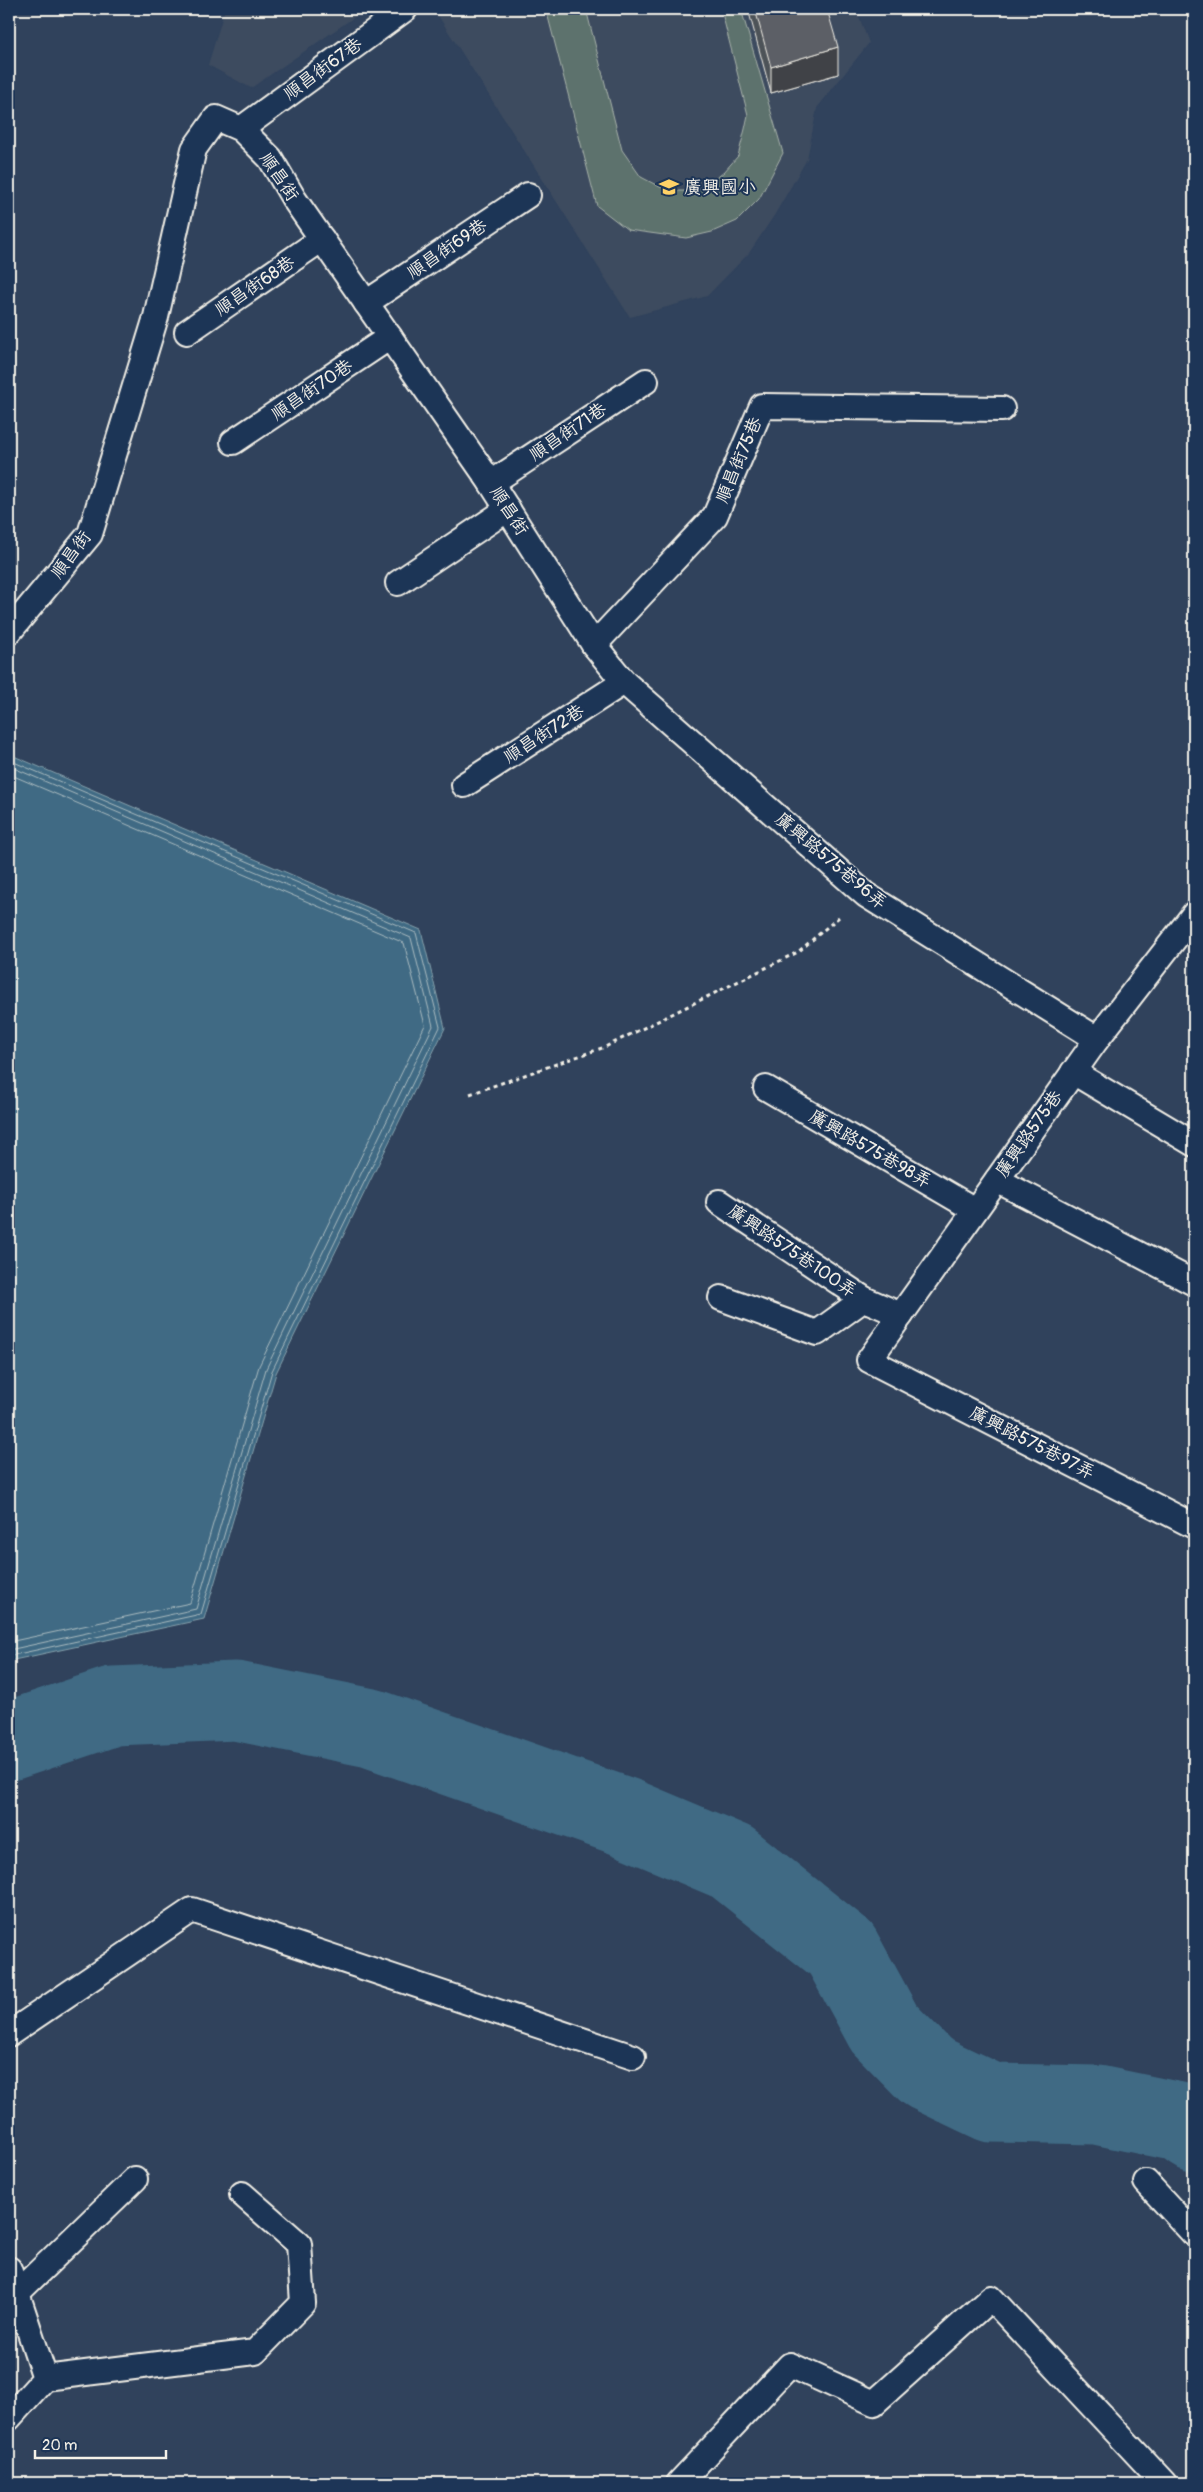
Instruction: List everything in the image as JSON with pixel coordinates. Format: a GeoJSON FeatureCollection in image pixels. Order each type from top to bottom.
{"type":"FeatureCollection","features":[{"type":"Feature","properties":{"kind":"lane","name":"順昌街67巷"},"geometry":{"type":"LineString","coordinates":[[241,129],[405,9]]}},
{"type":"Feature","properties":{"kind":"lane","name":"順昌街"},"geometry":{"type":"LineString","coordinates":[[9,632],[90,534],[156,317],[194,149],[216,118],[241,129],[270,158],[294,200],[491,483],[594,645]]}},
{"type":"Feature","properties":{"kind":"lane","name":"順昌街69巷"},"geometry":{"type":"LineString","coordinates":[[366,303],[528,195]]}},
{"type":"Feature","properties":{"kind":"lane","name":"順昌街68巷"},"geometry":{"type":"LineString","coordinates":[[187,332],[322,239]]}},
{"type":"Feature","properties":{"kind":"lane","name":"順昌街70巷"},"geometry":{"type":"LineString","coordinates":[[233,442],[390,337]]}},
{"type":"Feature","properties":{"kind":"lane","name":"順昌街71巷"},"geometry":{"type":"LineString","coordinates":[[491,483],[646,381]]}},
{"type":"Feature","properties":{"kind":"lane","name":"順昌街75巷"},"geometry":{"type":"LineString","coordinates":[[594,645],[715,516],[762,406],[1002,409]]}},
{"type":"Feature","properties":{"kind":"lane"},"geometry":{"type":"LineString","coordinates":[[398,583],[508,509]]}},
{"type":"Feature","properties":{"kind":"lane","name":"廣興路575巷96弄"},"geometry":{"type":"LineString","coordinates":[[594,645],[624,682],[866,895],[1097,1039]]}},
{"type":"Feature","properties":{"kind":"lane","name":"順昌街72巷"},"geometry":{"type":"LineString","coordinates":[[464,785],[624,682]]}},
{"type":"Feature","properties":{"kind":"lane","name":"廣興路575巷"},"geometry":{"type":"LineString","coordinates":[[870,1360],[1073,1072],[1194,914]]}},
{"type":"Feature","properties":{"kind":"lane"},"geometry":{"type":"LineString","coordinates":[[1073,1072],[1194,1144]]}},
{"type":"Feature","properties":{"kind":"lane","name":"廣興路575巷98弄"},"geometry":{"type":"LineString","coordinates":[[766,1088],[975,1210]]}},
{"type":"Feature","properties":{"kind":"lane"},"geometry":{"type":"LineString","coordinates":[[997,1180],[1194,1283]]}},
{"type":"Feature","properties":{"kind":"lane","name":"廣興路575巷100弄"},"geometry":{"type":"LineString","coordinates":[[719,1202],[864,1299],[901,1315]]}},
{"type":"Feature","properties":{"kind":"lane"},"geometry":{"type":"LineString","coordinates":[[721,1298],[818,1333],[864,1299]]}},
{"type":"Feature","properties":{"kind":"lane","name":"廣興路575巷97弄"},"geometry":{"type":"LineString","coordinates":[[870,1360],[1194,1526]]}},
{"type":"Feature","properties":{"kind":"lane"},"geometry":{"type":"LineString","coordinates":[[9,2034],[192,1910],[633,2057]]}},
{"type":"Feature","properties":{"kind":"lane"},"geometry":{"type":"LineString","coordinates":[[17,2293],[134,2179]]}},
{"type":"Feature","properties":{"kind":"lane"},"geometry":{"type":"LineString","coordinates":[[1146,2182],[1194,2234]]}},
{"type":"Feature","properties":{"kind":"lane"},"geometry":{"type":"LineString","coordinates":[[9,2418],[45,2378],[255,2352],[303,2303],[299,2244],[242,2194]]}},
{"type":"Feature","properties":{"kind":"lane"},"geometry":{"type":"LineString","coordinates":[[9,2269],[45,2378]]}},
{"type":"Feature","properties":{"kind":"lane"},"geometry":{"type":"LineString","coordinates":[[680,2483],[790,2365],[874,2403],[991,2298],[1164,2483]]}},
{"type":"Feature","properties":{"kind":"path"},"geometry":{"type":"LineString","coordinates":[[470,1094],[605,1047],[798,952],[866,895]]}},
{"type":"Feature","properties":{"kind":"shaded area"},"geometry":{"type":"Polygon","coordinates":[[[225,9],[366,9],[251,88],[208,65],[225,9]]]}},
{"type":"Feature","properties":{"kind":"shaded area","name":"廣興國小"},"geometry":{"type":"Polygon","coordinates":[[[434,9],[856,9],[869,43],[817,108],[807,159],[775,214],[749,253],[707,296],[630,317],[434,9]]]}},
{"type":"Feature","properties":{"kind":"green space"},"geometry":{"type":"Polygon","coordinates":[[[546,9],[586,9],[622,150],[641,177],[660,187],[677,191],[694,191],[709,184],[724,172],[738,156],[745,129],[748,115],[721,9],[741,9],[783,153],[759,199],[737,221],[712,232],[686,238],[628,230],[597,206],[546,9]]]}},
{"type":"Feature","properties":{"kind":"water"},"geometry":{"type":"Polygon","coordinates":[[[9,754],[421,930],[445,1028],[276,1373],[204,1619],[9,1661],[9,754]]]}},
{"type":"Feature","properties":{"kind":"building"},"geometry":{"type":"Polygon","coordinates":[[[755,9],[827,9],[838,47],[771,67],[755,9]]]}},
{"type":"Feature","properties":{"kind":"waterway"},"geometry":{"type":"LineString","coordinates":[[9,1741],[113,1706],[236,1701],[371,1728],[625,1817],[732,1862],[841,1949],[884,2028],[927,2072],[992,2103],[1097,2105],[1179,2122],[1194,2133]]}},
{"type":"Feature","properties":{"kind":"place","name":"廣興國小"},"geometry":{"type":"Point","coordinates":[669,187]}}]}
